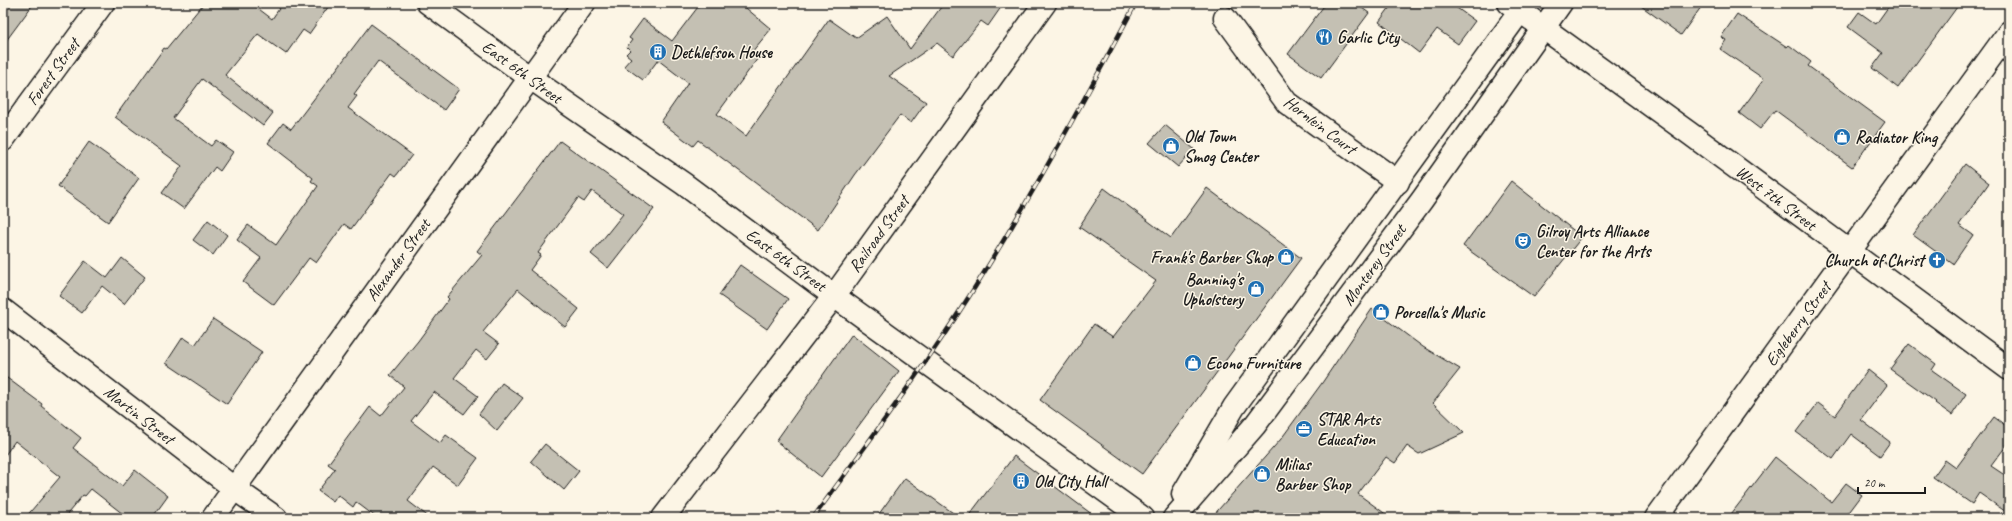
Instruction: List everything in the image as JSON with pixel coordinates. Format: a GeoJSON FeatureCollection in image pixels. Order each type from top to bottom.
{"type":"FeatureCollection","features":[{"type":"Feature","properties":{"kind":"street","name":"Forest Street"},"geometry":{"type":"LineString","coordinates":[[3,140],[103,3]]}},
{"type":"Feature","properties":{"kind":"street","name":"East 6th Street"},"geometry":{"type":"LineString","coordinates":[[428,3],[529,77],[684,184],[834,296],[1143,518]]}},
{"type":"Feature","properties":{"kind":"street","name":"Alexander Street"},"geometry":{"type":"LineString","coordinates":[[213,518],[529,77],[584,3]]}},
{"type":"Feature","properties":{"kind":"street","name":"Railroad Street"},"geometry":{"type":"LineString","coordinates":[[663,518],[834,296],[1045,3]]}},
{"type":"Feature","properties":{"kind":"street","name":"Monterey Street"},"geometry":{"type":"LineString","coordinates":[[1174,518],[1255,425],[1422,200],[1561,3]]}},
{"type":"Feature","properties":{"kind":"street","name":"Monterey Street"},"geometry":{"type":"LineString","coordinates":[[1169,518],[1215,437],[1234,407],[1398,182],[1518,6]]}},
{"type":"Feature","properties":{"kind":"street","name":"West 7th Street"},"geometry":{"type":"LineString","coordinates":[[1518,6],[1543,28],[1689,133],[2009,369]]}},
{"type":"Feature","properties":{"kind":"street","name":"Hornlein Court"},"geometry":{"type":"LineString","coordinates":[[1225,18],[1287,104],[1398,182]]}},
{"type":"Feature","properties":{"kind":"street","name":"Eigleberry Street"},"geometry":{"type":"LineString","coordinates":[[1656,518],[1850,253],[2009,32]]}},
{"type":"Feature","properties":{"kind":"street","name":"Martin Street"},"geometry":{"type":"LineString","coordinates":[[3,310],[235,489],[276,518]]}},
{"type":"Feature","properties":{"kind":"building"},"geometry":{"type":"Polygon","coordinates":[[[3,3],[34,3],[3,45],[3,3]]]}},
{"type":"Feature","properties":{"kind":"building"},"geometry":{"type":"Polygon","coordinates":[[[204,3],[251,3],[272,19],[283,3],[331,3],[309,34],[303,30],[286,54],[258,34],[225,75],[273,113],[263,126],[202,79],[173,118],[211,146],[216,140],[233,152],[220,171],[215,167],[184,209],[162,193],[182,166],[115,117],[164,48],[166,49],[204,3]]]}},
{"type":"Feature","properties":{"kind":"building"},"geometry":{"type":"Polygon","coordinates":[[[701,3],[740,3],[771,29],[751,53],[758,58],[717,114],[746,136],[829,19],[856,38],[887,16],[910,49],[944,3],[1004,3],[988,26],[981,21],[953,56],[937,43],[889,76],[926,102],[911,123],[900,115],[855,175],[818,230],[698,140],[693,146],[661,122],[688,83],[658,60],[643,80],[624,66],[631,58],[626,54],[630,50],[627,47],[632,40],[629,38],[643,19],[672,41],[701,3]]]}},
{"type":"Feature","properties":{"kind":"building"},"geometry":{"type":"Polygon","coordinates":[[[1326,3],[1355,3],[1369,13],[1321,78],[1288,54],[1326,3]]]}},
{"type":"Feature","properties":{"kind":"building"},"geometry":{"type":"Polygon","coordinates":[[[1393,3],[1450,3],[1475,21],[1458,44],[1437,29],[1419,53],[1379,22],[1393,3]]]}},
{"type":"Feature","properties":{"kind":"building"},"geometry":{"type":"Polygon","coordinates":[[[1637,3],[1704,3],[1681,35],[1637,3]]]}},
{"type":"Feature","properties":{"kind":"building"},"geometry":{"type":"Polygon","coordinates":[[[1891,3],[1960,3],[1898,88],[1872,68],[1883,53],[1848,27],[1859,12],[1876,24],[1891,3]]]}},
{"type":"Feature","properties":{"kind":"building"},"geometry":{"type":"Polygon","coordinates":[[[1737,14],[1787,47],[1789,45],[1811,62],[1808,66],[1885,122],[1852,167],[1775,110],[1760,129],[1739,113],[1764,79],[1720,49],[1726,40],[1721,37],[1737,14]]]}},
{"type":"Feature","properties":{"kind":"building"},"geometry":{"type":"Polygon","coordinates":[[[371,24],[459,89],[444,110],[378,61],[354,94],[357,96],[348,108],[412,155],[396,176],[392,173],[351,229],[344,224],[316,263],[309,258],[274,305],[243,282],[261,258],[237,240],[248,225],[276,245],[318,186],[311,181],[313,178],[268,143],[283,123],[291,129],[371,24]]]}},
{"type":"Feature","properties":{"kind":"building","name":"Old Town Smog Center"},"geometry":{"type":"Polygon","coordinates":[[[1165,125],[1194,149],[1178,167],[1149,143],[1165,125]]]}},
{"type":"Feature","properties":{"kind":"building"},"geometry":{"type":"Polygon","coordinates":[[[560,141],[654,209],[608,268],[591,254],[623,214],[592,191],[584,202],[578,198],[538,253],[541,255],[530,270],[579,309],[565,327],[518,289],[483,332],[499,344],[487,359],[476,350],[454,378],[478,396],[464,414],[434,392],[411,421],[440,443],[446,435],[478,458],[458,485],[433,467],[408,501],[430,518],[377,518],[356,502],[353,507],[338,495],[333,502],[318,491],[335,469],[328,464],[370,407],[381,416],[404,387],[390,375],[418,341],[449,299],[447,297],[482,255],[477,251],[560,141]]]}},
{"type":"Feature","properties":{"kind":"building"},"geometry":{"type":"Polygon","coordinates":[[[89,142],[139,178],[108,222],[58,186],[89,142]]]}},
{"type":"Feature","properties":{"kind":"building"},"geometry":{"type":"Polygon","coordinates":[[[1965,164],[1989,183],[1959,225],[1973,235],[1953,264],[1913,235],[1965,164]]]}},
{"type":"Feature","properties":{"kind":"building","name":"Gilroy Arts Alliance Center for the Arts"},"geometry":{"type":"Polygon","coordinates":[[[1511,181],[1582,237],[1534,297],[1463,246],[1511,181]]]}},
{"type":"Feature","properties":{"kind":"building"},"geometry":{"type":"Polygon","coordinates":[[[1104,188],[1171,238],[1207,188],[1301,258],[1142,474],[1040,400],[1094,324],[1113,337],[1156,281],[1079,227],[1104,188]]]}},
{"type":"Feature","properties":{"kind":"building"},"geometry":{"type":"Polygon","coordinates":[[[208,220],[227,235],[213,255],[193,240],[208,220]]]}},
{"type":"Feature","properties":{"kind":"building"},"geometry":{"type":"Polygon","coordinates":[[[122,258],[145,277],[124,304],[102,286],[82,313],[59,296],[85,261],[107,278],[122,258]]]}},
{"type":"Feature","properties":{"kind":"building"},"geometry":{"type":"Polygon","coordinates":[[[740,265],[788,299],[767,329],[719,295],[740,265]]]}},
{"type":"Feature","properties":{"kind":"building"},"geometry":{"type":"Polygon","coordinates":[[[1372,309],[1423,347],[1460,369],[1433,403],[1464,433],[1419,454],[1407,446],[1395,463],[1386,457],[1358,494],[1391,518],[1211,518],[1281,439],[1322,383],[1372,309]]]}},
{"type":"Feature","properties":{"kind":"building"},"geometry":{"type":"Polygon","coordinates":[[[213,319],[262,352],[227,404],[166,363],[183,337],[195,345],[213,319]]]}},
{"type":"Feature","properties":{"kind":"building"},"geometry":{"type":"Polygon","coordinates":[[[852,334],[899,371],[821,477],[776,441],[852,334]]]}},
{"type":"Feature","properties":{"kind":"building"},"geometry":{"type":"Polygon","coordinates":[[[1909,344],[1936,364],[1932,370],[1966,394],[1952,415],[1890,369],[1909,344]]]}},
{"type":"Feature","properties":{"kind":"building"},"geometry":{"type":"Polygon","coordinates":[[[1868,370],[1887,385],[1861,420],[1890,442],[1880,456],[1851,434],[1833,459],[1796,432],[1818,403],[1835,416],[1868,370]]]}},
{"type":"Feature","properties":{"kind":"building"},"geometry":{"type":"Polygon","coordinates":[[[3,375],[42,404],[41,406],[81,438],[73,448],[122,486],[135,470],[168,496],[152,518],[128,518],[91,489],[85,496],[83,495],[64,518],[25,518],[60,477],[15,441],[3,458],[3,375]]]}},
{"type":"Feature","properties":{"kind":"building"},"geometry":{"type":"Polygon","coordinates":[[[502,383],[523,398],[497,431],[479,414],[502,383]]]}},
{"type":"Feature","properties":{"kind":"building"},"geometry":{"type":"Polygon","coordinates":[[[1994,417],[2009,428],[2009,442],[1991,466],[2009,478],[2009,514],[1979,493],[1972,504],[1933,477],[1945,460],[1956,468],[1994,417]]]}},
{"type":"Feature","properties":{"kind":"building"},"geometry":{"type":"Polygon","coordinates":[[[545,444],[579,471],[564,490],[531,461],[545,444]]]}},
{"type":"Feature","properties":{"kind":"building","name":"Old City Hall"},"geometry":{"type":"Polygon","coordinates":[[[1014,456],[1097,518],[967,518],[1014,456]]]}},
{"type":"Feature","properties":{"kind":"building"},"geometry":{"type":"Polygon","coordinates":[[[1775,457],[1831,502],[1846,483],[1862,495],[1847,515],[1851,518],[1728,518],[1775,457]]]}},
{"type":"Feature","properties":{"kind":"building"},"geometry":{"type":"Polygon","coordinates":[[[905,478],[960,518],[876,518],[905,478]]]}},
{"type":"Feature","properties":{"kind":"railway"},"geometry":{"type":"LineString","coordinates":[[813,518],[913,380],[970,295],[1035,187],[1136,3]]}},
{"type":"Feature","properties":{"kind":"place","name":"Garlic City"},"geometry":{"type":"Point","coordinates":[1324,37]}},
{"type":"Feature","properties":{"kind":"place","name":"Dethlefson House"},"geometry":{"type":"Point","coordinates":[658,52]}},
{"type":"Feature","properties":{"kind":"place","name":"Radiator King"},"geometry":{"type":"Point","coordinates":[1842,137]}},
{"type":"Feature","properties":{"kind":"place","name":"Old Town Smog Center"},"geometry":{"type":"Point","coordinates":[1171,146]}},
{"type":"Feature","properties":{"kind":"place","name":"Gilroy Arts Alliance Center for the Arts"},"geometry":{"type":"Point","coordinates":[1523,241]}},
{"type":"Feature","properties":{"kind":"place","name":"Frank's Barber Shop"},"geometry":{"type":"Point","coordinates":[1286,257]}},
{"type":"Feature","properties":{"kind":"place","name":"Church of Christ"},"geometry":{"type":"Point","coordinates":[1937,260]}},
{"type":"Feature","properties":{"kind":"place","name":"Banning's Upholstery"},"geometry":{"type":"Point","coordinates":[1256,289]}},
{"type":"Feature","properties":{"kind":"place","name":"Porcella's Music"},"geometry":{"type":"Point","coordinates":[1381,312]}},
{"type":"Feature","properties":{"kind":"place","name":"Econo Furniture"},"geometry":{"type":"Point","coordinates":[1193,363]}},
{"type":"Feature","properties":{"kind":"place","name":"STAR Arts Education"},"geometry":{"type":"Point","coordinates":[1304,429]}},
{"type":"Feature","properties":{"kind":"place","name":"Milias Barber Shop"},"geometry":{"type":"Point","coordinates":[1262,474]}},
{"type":"Feature","properties":{"kind":"place","name":"Old City Hall"},"geometry":{"type":"Point","coordinates":[1021,481]}}]}
